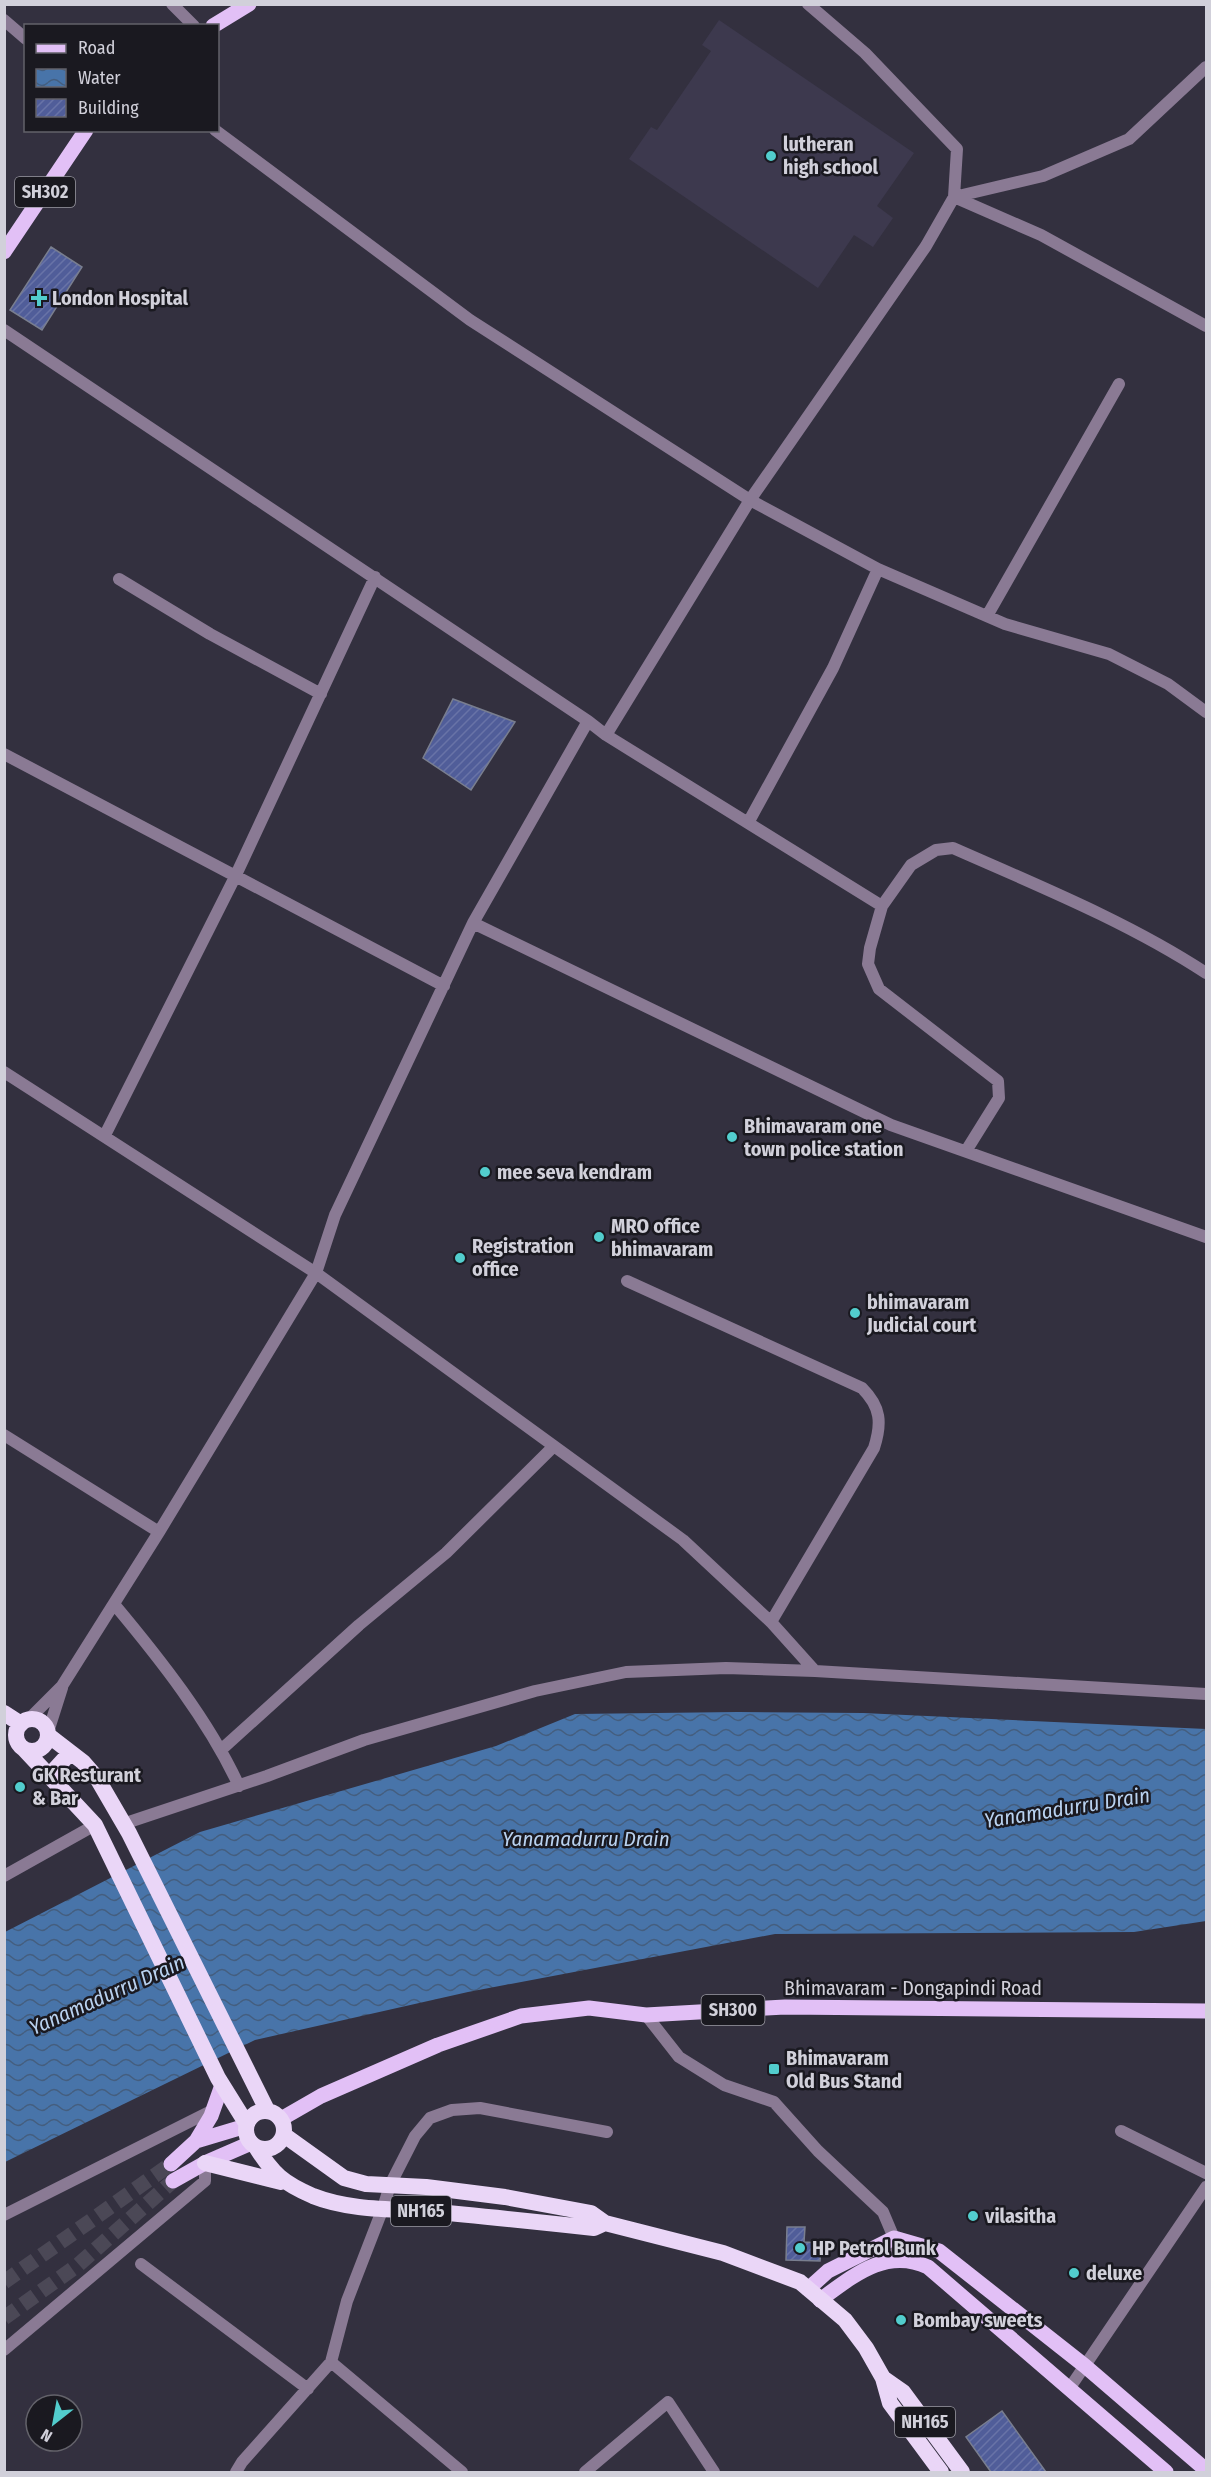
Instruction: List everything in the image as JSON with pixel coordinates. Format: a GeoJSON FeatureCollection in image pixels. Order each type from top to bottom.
{"type":"FeatureCollection","features":[{"type":"Feature","properties":{"kind":"highway","name":"NH165"},"geometry":{"type":"LineString","coordinates":[[4,1713],[49,1776],[95,1825],[220,2082],[246,2125],[248,2139],[272,2172],[287,2184],[315,2197],[357,2206],[509,2218],[594,2229],[605,2223]]}},
{"type":"Feature","properties":{"kind":"highway","name":"NH165"},"geometry":{"type":"LineString","coordinates":[[19,1733],[37,1720],[44,1725],[48,1734],[83,1762],[97,1778],[126,1828],[243,2064],[277,2121],[344,2178],[366,2184],[505,2197],[591,2213],[605,2223],[723,2253],[800,2282],[845,2320],[866,2348],[883,2378],[890,2403],[941,2472]]}},
{"type":"Feature","properties":{"kind":"highway"},"geometry":{"type":"LineString","coordinates":[[19,1733],[32,1752],[46,1744],[48,1734]]}},
{"type":"Feature","properties":{"kind":"highway"},"geometry":{"type":"LineString","coordinates":[[49,1776],[70,1753]]}},
{"type":"Feature","properties":{"kind":"highway"},"geometry":{"type":"LineString","coordinates":[[246,2125],[255,2113],[277,2121],[280,2143],[273,2148],[264,2149],[253,2145]]}},
{"type":"Feature","properties":{"kind":"highway"},"geometry":{"type":"LineString","coordinates":[[205,2163],[287,2184]]}},
{"type":"Feature","properties":{"kind":"highway","name":"NH165"},"geometry":{"type":"LineString","coordinates":[[883,2378],[903,2392],[962,2472]]}},
{"type":"Feature","properties":{"kind":"main road"},"geometry":{"type":"LineString","coordinates":[[216,24],[249,4]]}},
{"type":"Feature","properties":{"kind":"main road","name":"SH302"},"geometry":{"type":"LineString","coordinates":[[4,252],[85,132]]}},
{"type":"Feature","properties":{"kind":"main road","name":"Bhimavaram - Dongapindi Road"},"geometry":{"type":"LineString","coordinates":[[277,2121],[321,2096],[438,2045],[521,2016],[589,2008],[646,2015],[785,2007],[1206,2011]]}},
{"type":"Feature","properties":{"kind":"main road"},"geometry":{"type":"LineString","coordinates":[[171,2164],[196,2141],[213,2110],[220,2082]]}},
{"type":"Feature","properties":{"kind":"main road"},"geometry":{"type":"LineString","coordinates":[[196,2141],[246,2125]]}},
{"type":"Feature","properties":{"kind":"main road"},"geometry":{"type":"LineString","coordinates":[[173,2181],[205,2163],[253,2145]]}},
{"type":"Feature","properties":{"kind":"main road"},"geometry":{"type":"LineString","coordinates":[[814,2295],[828,2271],[894,2238],[939,2251],[1085,2366],[1206,2470]]}},
{"type":"Feature","properties":{"kind":"main road"},"geometry":{"type":"LineString","coordinates":[[814,2295],[873,2264],[893,2259],[916,2261],[928,2267],[1166,2472]]}},
{"type":"Feature","properties":{"kind":"street"},"geometry":{"type":"LineString","coordinates":[[172,4],[192,24]]}},
{"type":"Feature","properties":{"kind":"street"},"geometry":{"type":"LineString","coordinates":[[606,735],[750,500],[926,246],[954,197],[957,148],[865,53],[808,4]]}},
{"type":"Feature","properties":{"kind":"street"},"geometry":{"type":"LineString","coordinates":[[4,20],[24,37]]}},
{"type":"Feature","properties":{"kind":"street"},"geometry":{"type":"LineString","coordinates":[[954,197],[1043,176],[1129,139],[1206,67]]}},
{"type":"Feature","properties":{"kind":"street"},"geometry":{"type":"LineString","coordinates":[[217,132],[470,320],[750,500],[878,569],[1005,624],[1109,654],[1168,684],[1206,712]]}},
{"type":"Feature","properties":{"kind":"street"},"geometry":{"type":"LineString","coordinates":[[954,197],[1041,235],[1206,326]]}},
{"type":"Feature","properties":{"kind":"street"},"geometry":{"type":"LineString","coordinates":[[4,330],[375,577],[606,735],[882,906]]}},
{"type":"Feature","properties":{"kind":"street"},"geometry":{"type":"LineString","coordinates":[[987,616],[1119,384]]}},
{"type":"Feature","properties":{"kind":"street"},"geometry":{"type":"LineString","coordinates":[[748,823],[833,668],[878,569]]}},
{"type":"Feature","properties":{"kind":"street"},"geometry":{"type":"LineString","coordinates":[[105,1135],[235,877],[375,577]]}},
{"type":"Feature","properties":{"kind":"street"},"geometry":{"type":"LineString","coordinates":[[119,579],[210,634],[321,694]]}},
{"type":"Feature","properties":{"kind":"street"},"geometry":{"type":"LineString","coordinates":[[19,1733],[62,1686],[159,1532],[316,1273],[335,1215],[473,923],[588,721]]}},
{"type":"Feature","properties":{"kind":"street"},"geometry":{"type":"LineString","coordinates":[[4,754],[444,986]]}},
{"type":"Feature","properties":{"kind":"street"},"geometry":{"type":"LineString","coordinates":[[966,1151],[999,1098],[998,1081],[879,989],[868,964],[870,948],[882,906],[911,865],[936,850],[954,848],[1078,903],[1187,960],[1206,973]]}},
{"type":"Feature","properties":{"kind":"street"},"geometry":{"type":"LineString","coordinates":[[473,923],[891,1125],[1206,1237]]}},
{"type":"Feature","properties":{"kind":"street"},"geometry":{"type":"LineString","coordinates":[[4,1072],[316,1273],[682,1540],[771,1622],[815,1671]]}},
{"type":"Feature","properties":{"kind":"street"},"geometry":{"type":"LineString","coordinates":[[627,1281],[862,1388],[874,1400],[879,1432],[874,1448],[771,1622]]}},
{"type":"Feature","properties":{"kind":"street"},"geometry":{"type":"LineString","coordinates":[[4,1435],[159,1532]]}},
{"type":"Feature","properties":{"kind":"street"},"geometry":{"type":"LineString","coordinates":[[222,1749],[359,1625],[446,1553],[554,1446]]}},
{"type":"Feature","properties":{"kind":"street"},"geometry":{"type":"LineString","coordinates":[[114,1604],[142,1638],[222,1749],[238,1786]]}},
{"type":"Feature","properties":{"kind":"street"},"geometry":{"type":"LineString","coordinates":[[126,1828],[364,1740],[535,1691],[626,1672],[726,1668],[815,1671],[1206,1694]]}},
{"type":"Feature","properties":{"kind":"street"},"geometry":{"type":"LineString","coordinates":[[48,1734],[62,1686]]}},
{"type":"Feature","properties":{"kind":"street"},"geometry":{"type":"LineString","coordinates":[[4,1876],[95,1825]]}},
{"type":"Feature","properties":{"kind":"street"},"geometry":{"type":"LineString","coordinates":[[646,2015],[679,2057],[724,2085],[774,2102],[818,2151],[883,2212],[894,2238],[893,2259]]}},
{"type":"Feature","properties":{"kind":"street"},"geometry":{"type":"LineString","coordinates":[[236,2472],[242,2462],[331,2362],[346,2301],[390,2185],[415,2136],[430,2118],[452,2110],[480,2108],[607,2132]]}},
{"type":"Feature","properties":{"kind":"street"},"geometry":{"type":"LineString","coordinates":[[4,2215],[213,2110]]}},
{"type":"Feature","properties":{"kind":"street"},"geometry":{"type":"LineString","coordinates":[[1121,2131],[1206,2173]]}},
{"type":"Feature","properties":{"kind":"street"},"geometry":{"type":"LineString","coordinates":[[4,2350],[205,2181],[205,2163]]}},
{"type":"Feature","properties":{"kind":"street"},"geometry":{"type":"LineString","coordinates":[[1069,2389],[1206,2187]]}},
{"type":"Feature","properties":{"kind":"street"},"geometry":{"type":"LineString","coordinates":[[141,2264],[308,2389]]}},
{"type":"Feature","properties":{"kind":"street"},"geometry":{"type":"LineString","coordinates":[[331,2362],[462,2472]]}},
{"type":"Feature","properties":{"kind":"street"},"geometry":{"type":"LineString","coordinates":[[585,2472],[668,2402],[714,2472]]}},
{"type":"Feature","properties":{"kind":"shaded area","name":"lutheran high school"},"geometry":{"type":"Polygon","coordinates":[[[719,20],[914,153],[877,206],[893,218],[873,247],[854,235],[818,288],[629,159],[651,127],[657,130],[711,51],[702,45],[719,20]]]}},
{"type":"Feature","properties":{"kind":"water","name":"Yanamadurru Drain"},"geometry":{"type":"Polygon","coordinates":[[[863,1713],[1206,1729],[1206,1921],[1134,1932],[775,1934],[468,1992],[255,2040],[5,2162],[5,1932],[200,1832],[496,1746],[575,1714],[863,1713]]]}},
{"type":"Feature","properties":{"kind":"building"},"geometry":{"type":"Polygon","coordinates":[[[51,247],[82,267],[42,330],[10,310],[51,247]]]}},
{"type":"Feature","properties":{"kind":"building"},"geometry":{"type":"Polygon","coordinates":[[[453,699],[515,722],[471,790],[423,758],[453,699]]]}},
{"type":"Feature","properties":{"kind":"building"},"geometry":{"type":"Polygon","coordinates":[[[787,2227],[805,2227],[804,2242],[821,2243],[820,2261],[786,2260],[787,2227]]]}},
{"type":"Feature","properties":{"kind":"building"},"geometry":{"type":"Polygon","coordinates":[[[1002,2411],[1046,2472],[991,2472],[966,2437],[1002,2411]]]}},
{"type":"Feature","properties":{"kind":"tunnel"},"geometry":{"type":"LineString","coordinates":[[4,2282],[171,2164]]}},
{"type":"Feature","properties":{"kind":"tunnel"},"geometry":{"type":"LineString","coordinates":[[4,2318],[78,2265],[173,2181]]}},
{"type":"Feature","properties":{"kind":"place","name":"lutheran high school"},"geometry":{"type":"Point","coordinates":[771,156]}},
{"type":"Feature","properties":{"kind":"place","name":"London Hospital"},"geometry":{"type":"Point","coordinates":[39,298]}},
{"type":"Feature","properties":{"kind":"place","name":"Bhimavaram one town police station"},"geometry":{"type":"Point","coordinates":[732,1137]}},
{"type":"Feature","properties":{"kind":"place","name":"mee seva kendram"},"geometry":{"type":"Point","coordinates":[485,1172]}},
{"type":"Feature","properties":{"kind":"place","name":"MRO office bhimavaram"},"geometry":{"type":"Point","coordinates":[599,1237]}},
{"type":"Feature","properties":{"kind":"place","name":"Registration office"},"geometry":{"type":"Point","coordinates":[460,1258]}},
{"type":"Feature","properties":{"kind":"place","name":"bhimavaram Judicial court"},"geometry":{"type":"Point","coordinates":[855,1313]}},
{"type":"Feature","properties":{"kind":"place","name":"GK Resturant & Bar"},"geometry":{"type":"Point","coordinates":[20,1787]}},
{"type":"Feature","properties":{"kind":"place","name":"Bhimavaram Old Bus Stand"},"geometry":{"type":"Point","coordinates":[774,2069]}},
{"type":"Feature","properties":{"kind":"place","name":"vilasitha"},"geometry":{"type":"Point","coordinates":[973,2216]}},
{"type":"Feature","properties":{"kind":"place","name":"HP Petrol Bunk"},"geometry":{"type":"Point","coordinates":[800,2248]}},
{"type":"Feature","properties":{"kind":"place","name":"deluxe"},"geometry":{"type":"Point","coordinates":[1074,2273]}},
{"type":"Feature","properties":{"kind":"place","name":"Bombay sweets"},"geometry":{"type":"Point","coordinates":[901,2320]}}]}
